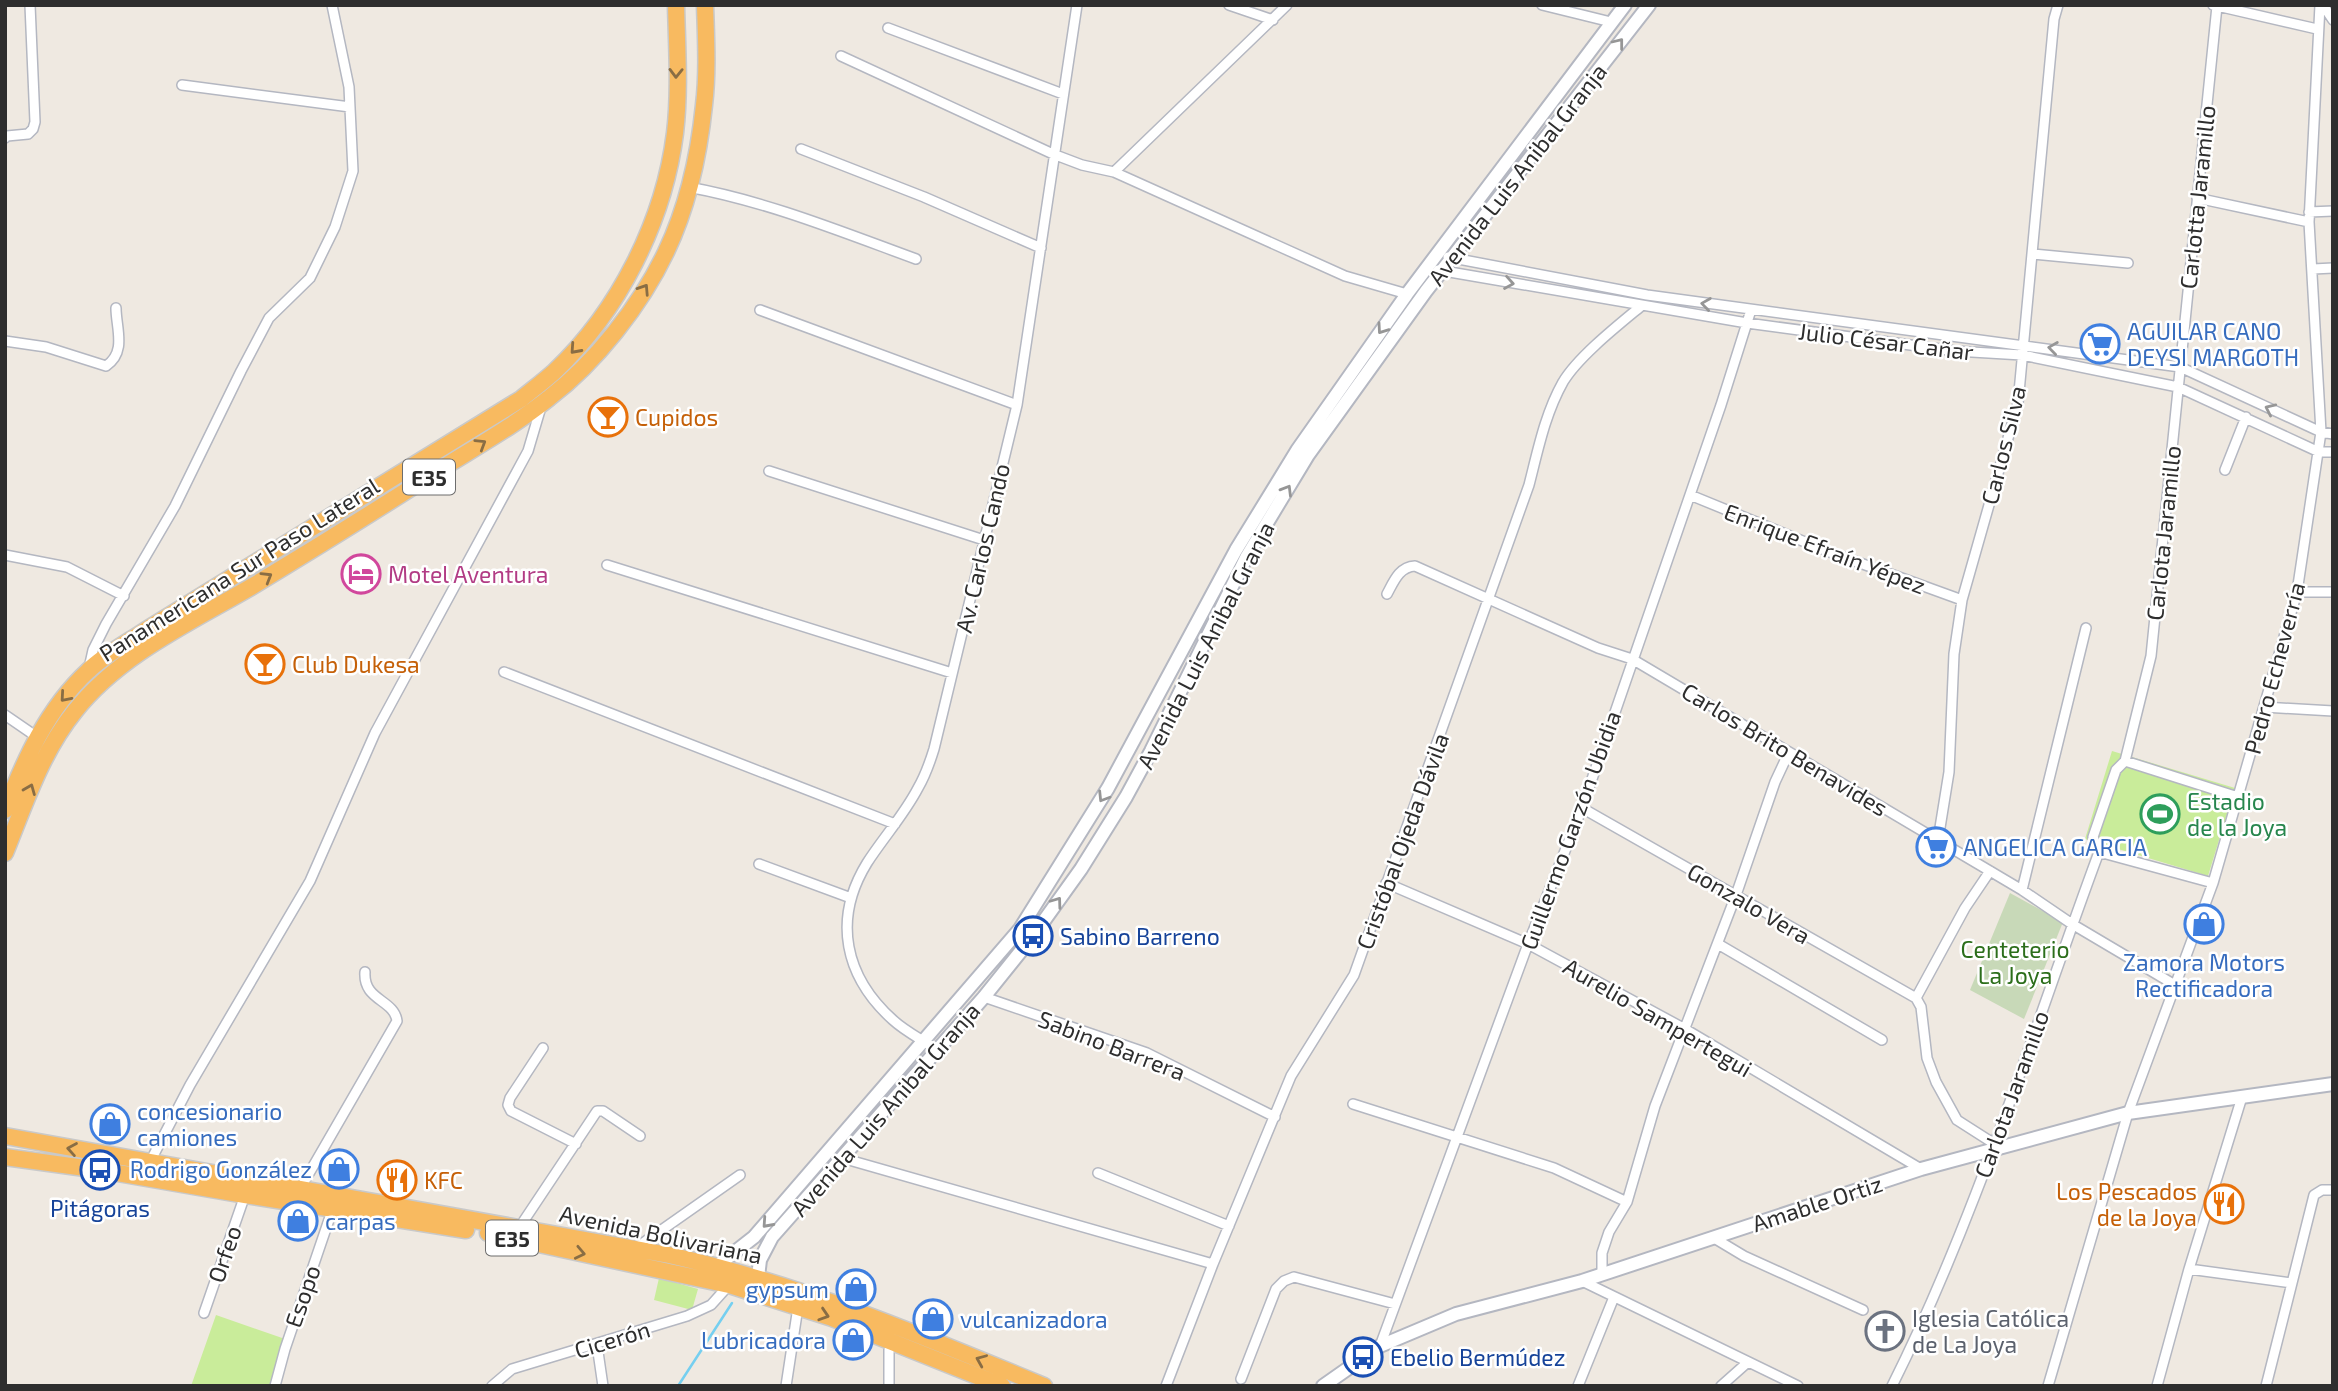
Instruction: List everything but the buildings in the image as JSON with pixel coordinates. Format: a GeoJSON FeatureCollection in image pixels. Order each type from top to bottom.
{"type":"FeatureCollection","features":[{"type":"Feature","properties":{"kind":"highway","name":"E35"},"geometry":{"type":"LineString","coordinates":[[5,810],[20,770],[37,737],[59,704],[89,670],[146,630],[521,399],[554,372],[580,344],[615,296],[641,250],[659,205],[675,132],[676,5]]}},
{"type":"Feature","properties":{"kind":"highway","name":"Panamericana Sur Paso Lateral"},"geometry":{"type":"LineString","coordinates":[[5,853],[37,771],[50,747],[75,711],[98,686],[134,657],[315,548],[542,403],[587,363],[615,332],[666,253],[683,207],[705,104],[705,5]]}},
{"type":"Feature","properties":{"kind":"highway","name":"Avenida Bolivariana"},"geometry":{"type":"LineString","coordinates":[[5,1136],[717,1266],[831,1300],[1044,1386]]}},
{"type":"Feature","properties":{"kind":"highway","name":"Avenida Bolivariana"},"geometry":{"type":"LineString","coordinates":[[5,1157],[491,1234],[729,1285],[892,1340],[1002,1386]]}},
{"type":"Feature","properties":{"kind":"main road","name":"Avenida Luis Anibal Granja"},"geometry":{"type":"LineString","coordinates":[[717,1266],[761,1229],[1020,929],[1108,788],[1243,539],[1298,449],[1407,294],[1625,5]]}},
{"type":"Feature","properties":{"kind":"main road","name":"Avenida Luis Anibal Granja"},"geometry":{"type":"LineString","coordinates":[[758,1277],[760,1260],[772,1237],[984,997],[1033,936],[1081,869],[1126,797],[1247,556],[1308,456],[1441,271],[1649,5]]}},
{"type":"Feature","properties":{"kind":"main road","name":"Amable Ortiz"},"geometry":{"type":"LineString","coordinates":[[1323,1386],[1380,1346],[1455,1314],[1582,1282],[1992,1146],[2128,1113],[2333,1084]]}},
{"type":"Feature","properties":{"kind":"street"},"geometry":{"type":"LineString","coordinates":[[5,138],[28,134],[35,122],[30,5]]}},
{"type":"Feature","properties":{"kind":"street"},"geometry":{"type":"LineString","coordinates":[[89,670],[93,650],[175,506],[269,318],[310,278],[335,227],[353,171],[349,87],[332,5]]}},
{"type":"Feature","properties":{"kind":"street","name":"Av. Carlos Cando"},"geometry":{"type":"LineString","coordinates":[[937,1050],[895,1022],[871,999],[853,966],[846,932],[851,898],[867,864],[918,789],[926,770],[953,673],[1017,405],[1077,5]]}},
{"type":"Feature","properties":{"kind":"street"},"geometry":{"type":"LineString","coordinates":[[1229,5],[1273,20]]}},
{"type":"Feature","properties":{"kind":"street"},"geometry":{"type":"LineString","coordinates":[[1114,172],[1287,5]]}},
{"type":"Feature","properties":{"kind":"street"},"geometry":{"type":"LineString","coordinates":[[1542,5],[1611,22]]}},
{"type":"Feature","properties":{"kind":"street","name":"Carlos Silva"},"geometry":{"type":"LineString","coordinates":[[1938,840],[1949,772],[1954,654],[1962,600],[2018,403],[2054,19],[2058,5]]}},
{"type":"Feature","properties":{"kind":"street"},"geometry":{"type":"LineString","coordinates":[[2321,5],[2333,20]]}},
{"type":"Feature","properties":{"kind":"street","name":"Pedro Echeverría"},"geometry":{"type":"LineString","coordinates":[[2048,1386],[2128,1113],[2213,883],[2297,592],[2320,432],[2314,269],[2309,212],[2317,29],[2321,5]]}},
{"type":"Feature","properties":{"kind":"street"},"geometry":{"type":"LineString","coordinates":[[2215,6],[2317,29]]}},
{"type":"Feature","properties":{"kind":"street","name":"Carlotta Jaramillo"},"geometry":{"type":"LineString","coordinates":[[2178,387],[2215,6]]}},
{"type":"Feature","properties":{"kind":"street"},"geometry":{"type":"LineString","coordinates":[[888,28],[1063,94]]}},
{"type":"Feature","properties":{"kind":"street"},"geometry":{"type":"LineString","coordinates":[[841,56],[1053,154],[1082,165],[1114,172],[1345,276],[1407,294]]}},
{"type":"Feature","properties":{"kind":"street"},"geometry":{"type":"LineString","coordinates":[[181,85],[350,107]]}},
{"type":"Feature","properties":{"kind":"street"},"geometry":{"type":"LineString","coordinates":[[801,149],[924,197],[1041,248]]}},
{"type":"Feature","properties":{"kind":"street"},"geometry":{"type":"LineString","coordinates":[[688,187],[715,192],[833,228],[916,259]]}},
{"type":"Feature","properties":{"kind":"street"},"geometry":{"type":"LineString","coordinates":[[2197,198],[2309,222]]}},
{"type":"Feature","properties":{"kind":"street"},"geometry":{"type":"LineString","coordinates":[[2309,212],[2333,211]]}},
{"type":"Feature","properties":{"kind":"street","name":"Julio César Cañar"},"geometry":{"type":"LineString","coordinates":[[1437,254],[1647,295],[2180,367],[2320,432],[2333,434]]}},
{"type":"Feature","properties":{"kind":"street"},"geometry":{"type":"LineString","coordinates":[[2033,254],[2128,263]]}},
{"type":"Feature","properties":{"kind":"street","name":"Julio César Cañar"},"geometry":{"type":"LineString","coordinates":[[1427,268],[1640,307],[1748,323],[1955,351],[2022,355],[2178,387],[2319,452],[2333,452]]}},
{"type":"Feature","properties":{"kind":"street"},"geometry":{"type":"LineString","coordinates":[[2314,269],[2333,268]]}},
{"type":"Feature","properties":{"kind":"street","name":"Cristóbal Ojeda Dávila"},"geometry":{"type":"LineString","coordinates":[[1166,1386],[1291,1076],[1354,975],[1529,485],[1545,422],[1563,381],[1574,367],[1640,307]]}},
{"type":"Feature","properties":{"kind":"street"},"geometry":{"type":"LineString","coordinates":[[5,341],[46,347],[106,366],[111,363],[119,348],[116,308]]}},
{"type":"Feature","properties":{"kind":"street"},"geometry":{"type":"LineString","coordinates":[[760,310],[1017,405]]}},
{"type":"Feature","properties":{"kind":"street","name":"Guillermo Garzón Ubidia"},"geometry":{"type":"LineString","coordinates":[[1380,1346],[1528,944],[1582,807],[1751,310]]}},
{"type":"Feature","properties":{"kind":"street","name":"Carlota Jaramillo"},"geometry":{"type":"LineString","coordinates":[[1892,1386],[1924,1321],[1992,1146],[2099,852],[2093,837],[2116,770],[2125,761],[2151,656],[2178,387]]}},
{"type":"Feature","properties":{"kind":"street"},"geometry":{"type":"LineString","coordinates":[[150,1162],[190,1085],[310,881],[375,733],[528,451],[542,403]]}},
{"type":"Feature","properties":{"kind":"street"},"geometry":{"type":"LineString","coordinates":[[2225,470],[2246,417]]}},
{"type":"Feature","properties":{"kind":"street"},"geometry":{"type":"LineString","coordinates":[[769,471],[984,540]]}},
{"type":"Feature","properties":{"kind":"street","name":"Enrique Efraín Yépez"},"geometry":{"type":"LineString","coordinates":[[1690,495],[1827,551],[1962,600]]}},
{"type":"Feature","properties":{"kind":"street"},"geometry":{"type":"LineString","coordinates":[[5,555],[67,568],[124,596]]}},
{"type":"Feature","properties":{"kind":"street"},"geometry":{"type":"LineString","coordinates":[[607,565],[953,673]]}},
{"type":"Feature","properties":{"kind":"street","name":"Carlos Brito Benavides"},"geometry":{"type":"LineString","coordinates":[[1387,594],[1401,570],[1415,566],[1598,648],[1632,659],[2022,890],[2072,924],[2175,985]]}},
{"type":"Feature","properties":{"kind":"street"},"geometry":{"type":"LineString","coordinates":[[2297,592],[2333,592]]}},
{"type":"Feature","properties":{"kind":"street"},"geometry":{"type":"LineString","coordinates":[[2022,890],[2086,628]]}},
{"type":"Feature","properties":{"kind":"street"},"geometry":{"type":"LineString","coordinates":[[503,672],[895,824]]}},
{"type":"Feature","properties":{"kind":"street"},"geometry":{"type":"LineString","coordinates":[[2264,707],[2333,711]]}},
{"type":"Feature","properties":{"kind":"street"},"geometry":{"type":"LineString","coordinates":[[5,715],[37,737]]}},
{"type":"Feature","properties":{"kind":"street"},"geometry":{"type":"LineString","coordinates":[[1602,1275],[1602,1253],[1609,1232],[1627,1202],[1655,1106],[1737,895],[1775,782],[1789,752]]}},
{"type":"Feature","properties":{"kind":"street"},"geometry":{"type":"LineString","coordinates":[[2125,761],[2238,797]]}},
{"type":"Feature","properties":{"kind":"street","name":"Gonzalo Vera"},"geometry":{"type":"LineString","coordinates":[[1582,807],[1916,998]]}},
{"type":"Feature","properties":{"kind":"street"},"geometry":{"type":"LineString","coordinates":[[2099,852],[2213,883]]}},
{"type":"Feature","properties":{"kind":"street"},"geometry":{"type":"LineString","coordinates":[[759,863],[851,898]]}},
{"type":"Feature","properties":{"kind":"street"},"geometry":{"type":"LineString","coordinates":[[1990,871],[1965,908],[1916,998],[1921,1007],[1927,1058],[1944,1097],[1957,1121],[1992,1146]]}},
{"type":"Feature","properties":{"kind":"street","name":"Aurelio Sampertegui"},"geometry":{"type":"LineString","coordinates":[[1386,883],[1528,944],[1685,1029],[1921,1169]]}},
{"type":"Feature","properties":{"kind":"street"},"geometry":{"type":"LineString","coordinates":[[1718,944],[1882,1040]]}},
{"type":"Feature","properties":{"kind":"street"},"geometry":{"type":"LineString","coordinates":[[300,1189],[397,1021],[393,1010],[370,993],[365,972]]}},
{"type":"Feature","properties":{"kind":"street","name":"Sabino Barrera"},"geometry":{"type":"LineString","coordinates":[[984,997],[1147,1053],[1275,1117]]}},
{"type":"Feature","properties":{"kind":"street"},"geometry":{"type":"LineString","coordinates":[[543,1048],[508,1105],[511,1111],[576,1144]]}},
{"type":"Feature","properties":{"kind":"street"},"geometry":{"type":"LineString","coordinates":[[2157,1386],[2189,1269],[2242,1097]]}},
{"type":"Feature","properties":{"kind":"street"},"geometry":{"type":"LineString","coordinates":[[1353,1104],[1554,1168],[1627,1202]]}},
{"type":"Feature","properties":{"kind":"street"},"geometry":{"type":"LineString","coordinates":[[519,1228],[597,1111],[603,1111],[640,1136]]}},
{"type":"Feature","properties":{"kind":"street"},"geometry":{"type":"LineString","coordinates":[[842,1158],[1213,1264]]}},
{"type":"Feature","properties":{"kind":"street"},"geometry":{"type":"LineString","coordinates":[[1097,1173],[1229,1226]]}},
{"type":"Feature","properties":{"kind":"street"},"geometry":{"type":"LineString","coordinates":[[635,1249],[740,1175]]}},
{"type":"Feature","properties":{"kind":"street"},"geometry":{"type":"LineString","coordinates":[[2266,1386],[2314,1195],[2322,1190],[2333,1190]]}},
{"type":"Feature","properties":{"kind":"street","name":"Orfeo"},"geometry":{"type":"LineString","coordinates":[[204,1313],[245,1195]]}},
{"type":"Feature","properties":{"kind":"street","name":"Esopo"},"geometry":{"type":"LineString","coordinates":[[275,1386],[333,1208]]}},
{"type":"Feature","properties":{"kind":"street"},"geometry":{"type":"LineString","coordinates":[[1714,1238],[1744,1256],[1863,1310]]}},
{"type":"Feature","properties":{"kind":"street"},"geometry":{"type":"LineString","coordinates":[[2189,1269],[2292,1283]]}},
{"type":"Feature","properties":{"kind":"street"},"geometry":{"type":"LineString","coordinates":[[1241,1379],[1276,1289],[1284,1281],[1294,1277],[1395,1304]]}},
{"type":"Feature","properties":{"kind":"street"},"geometry":{"type":"LineString","coordinates":[[1582,1282],[1798,1386]]}},
{"type":"Feature","properties":{"kind":"street","name":"Cicerón"},"geometry":{"type":"LineString","coordinates":[[492,1386],[512,1369],[687,1317],[711,1304],[729,1285]]}},
{"type":"Feature","properties":{"kind":"street"},"geometry":{"type":"LineString","coordinates":[[1578,1386],[1614,1297]]}},
{"type":"Feature","properties":{"kind":"street"},"geometry":{"type":"LineString","coordinates":[[786,1386],[798,1307]]}},
{"type":"Feature","properties":{"kind":"street"},"geometry":{"type":"LineString","coordinates":[[889,1386],[889,1350],[892,1340]]}},
{"type":"Feature","properties":{"kind":"street"},"geometry":{"type":"LineString","coordinates":[[597,1345],[603,1386]]}},
{"type":"Feature","properties":{"kind":"street"},"geometry":{"type":"LineString","coordinates":[[1721,1386],[1748,1362]]}},
{"type":"Feature","properties":{"kind":"green space","name":"Estadio de la Joya"},"geometry":{"type":"Polygon","coordinates":[[[2112,751],[2235,788],[2208,876],[2085,839],[2112,751]]]}},
{"type":"Feature","properties":{"kind":"green space","name":"Centeterio La Joya"},"geometry":{"type":"Polygon","coordinates":[[[2010,893],[2063,922],[2024,1019],[1970,990],[2010,893]]]}},
{"type":"Feature","properties":{"kind":"green space"},"geometry":{"type":"Polygon","coordinates":[[[659,1278],[698,1289],[692,1310],[654,1300],[659,1278]]]}},
{"type":"Feature","properties":{"kind":"green space"},"geometry":{"type":"Polygon","coordinates":[[[216,1315],[288,1340],[271,1386],[191,1386],[216,1315]]]}},
{"type":"Feature","properties":{"kind":"waterway"},"geometry":{"type":"LineString","coordinates":[[678,1386],[732,1303]]}},
{"type":"Feature","properties":{"kind":"place","name":"AGUILAR CANO DEYSI MARGOTH"},"geometry":{"type":"Point","coordinates":[2100,344]}},
{"type":"Feature","properties":{"kind":"place","name":"Cupidos"},"geometry":{"type":"Point","coordinates":[608,417]}},
{"type":"Feature","properties":{"kind":"place","name":"Motel Aventura"},"geometry":{"type":"Point","coordinates":[361,574]}},
{"type":"Feature","properties":{"kind":"place","name":"Club Dukesa"},"geometry":{"type":"Point","coordinates":[265,664]}},
{"type":"Feature","properties":{"kind":"place","name":"Estadio de la Joya"},"geometry":{"type":"Point","coordinates":[2160,814]}},
{"type":"Feature","properties":{"kind":"place","name":"ANGELICA GARCIA"},"geometry":{"type":"Point","coordinates":[1936,847]}},
{"type":"Feature","properties":{"kind":"place","name":"Zamora Motors Rectificadora"},"geometry":{"type":"Point","coordinates":[2204,924]}},
{"type":"Feature","properties":{"kind":"place","name":"Sabino Barreno"},"geometry":{"type":"Point","coordinates":[1033,936]}},
{"type":"Feature","properties":{"kind":"place","name":"concesionario camiones"},"geometry":{"type":"Point","coordinates":[110,1124]}},
{"type":"Feature","properties":{"kind":"place","name":"Rodrigo González"},"geometry":{"type":"Point","coordinates":[339,1169]}},
{"type":"Feature","properties":{"kind":"place","name":"Pitágoras"},"geometry":{"type":"Point","coordinates":[100,1170]}},
{"type":"Feature","properties":{"kind":"place","name":"KFC"},"geometry":{"type":"Point","coordinates":[397,1180]}},
{"type":"Feature","properties":{"kind":"place","name":"Los Pescados de la Joya"},"geometry":{"type":"Point","coordinates":[2224,1204]}},
{"type":"Feature","properties":{"kind":"place","name":"carpas"},"geometry":{"type":"Point","coordinates":[298,1221]}},
{"type":"Feature","properties":{"kind":"place","name":"gypsum"},"geometry":{"type":"Point","coordinates":[856,1289]}},
{"type":"Feature","properties":{"kind":"place","name":"vulcanizadora"},"geometry":{"type":"Point","coordinates":[933,1319]}},
{"type":"Feature","properties":{"kind":"place","name":"Iglesia Católica de La Joya"},"geometry":{"type":"Point","coordinates":[1885,1331]}},
{"type":"Feature","properties":{"kind":"place","name":"Lubricadora"},"geometry":{"type":"Point","coordinates":[853,1340]}},
{"type":"Feature","properties":{"kind":"place","name":"Ebelio Bermúdez"},"geometry":{"type":"Point","coordinates":[1363,1357]}}]}
